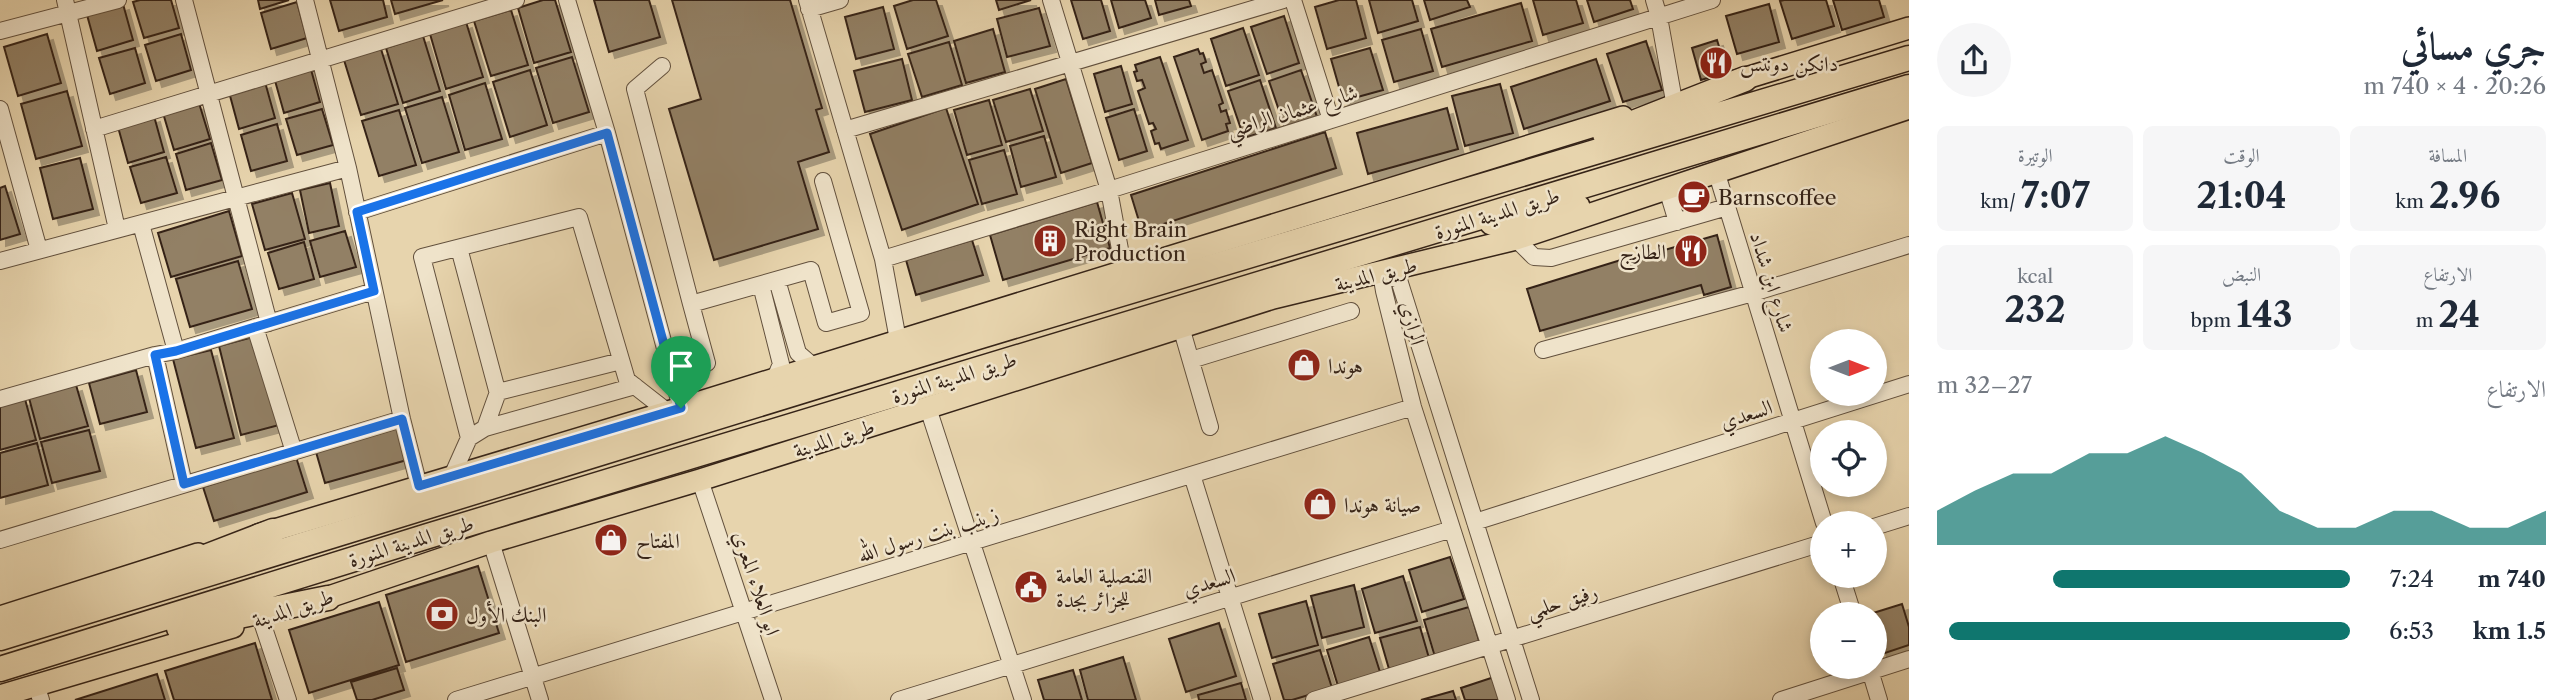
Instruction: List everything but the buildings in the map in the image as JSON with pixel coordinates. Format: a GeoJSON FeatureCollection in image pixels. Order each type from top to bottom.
{"type":"FeatureCollection","features":[{"type":"Feature","properties":{"kind":"highway","name":"طريق المدينة المنورة"},"geometry":{"type":"LineString","coordinates":[[0,637],[1092,302],[1909,58]]}},
{"type":"Feature","properties":{"kind":"highway"},"geometry":{"type":"LineString","coordinates":[[1413,207],[1745,79]]}},
{"type":"Feature","properties":{"kind":"highway","name":"طريق المدينة المنورة"},"geometry":{"type":"LineString","coordinates":[[0,670],[428,536],[1909,87]]}},
{"type":"Feature","properties":{"kind":"highway"},"geometry":{"type":"LineString","coordinates":[[0,637],[272,531]]}},
{"type":"Feature","properties":{"kind":"highway"},"geometry":{"type":"LineString","coordinates":[[48,655],[328,598]]}},
{"type":"Feature","properties":{"kind":"main road"},"geometry":{"type":"LineString","coordinates":[[0,617],[1909,28]]}},
{"type":"Feature","properties":{"kind":"main road","name":"طريق المدينة"},"geometry":{"type":"LineString","coordinates":[[0,696],[39,693],[491,542],[700,480],[1273,298],[1516,239],[1909,108]]}},
{"type":"Feature","properties":{"kind":"main road"},"geometry":{"type":"LineString","coordinates":[[1413,239],[1667,189]]}},
{"type":"Feature","properties":{"kind":"main road"},"geometry":{"type":"LineString","coordinates":[[777,377],[1092,302]]}},
{"type":"Feature","properties":{"kind":"main road"},"geometry":{"type":"LineString","coordinates":[[669,488],[861,406]]}},
{"type":"Feature","properties":{"kind":"street"},"geometry":{"type":"LineString","coordinates":[[0,31],[66,7],[118,0]]}},
{"type":"Feature","properties":{"kind":"street"},"geometry":{"type":"LineString","coordinates":[[184,0],[236,199],[262,325],[294,452]]}},
{"type":"Feature","properties":{"kind":"street"},"geometry":{"type":"LineString","coordinates":[[305,0],[348,168],[419,486]]}},
{"type":"Feature","properties":{"kind":"street"},"geometry":{"type":"LineString","coordinates":[[94,129],[516,0]]}},
{"type":"Feature","properties":{"kind":"street"},"geometry":{"type":"LineString","coordinates":[[567,0],[607,133],[675,410]]}},
{"type":"Feature","properties":{"kind":"street"},"geometry":{"type":"LineString","coordinates":[[840,0],[808,5],[883,259],[898,340]]}},
{"type":"Feature","properties":{"kind":"street"},"geometry":{"type":"LineString","coordinates":[[1051,0],[1109,190],[1124,271]]}},
{"type":"Feature","properties":{"kind":"street"},"geometry":{"type":"LineString","coordinates":[[845,130],[1283,0]]}},
{"type":"Feature","properties":{"kind":"street"},"geometry":{"type":"LineString","coordinates":[[1293,0],[1331,120]]}},
{"type":"Feature","properties":{"kind":"street"},"geometry":{"type":"LineString","coordinates":[[1654,0],[1674,101]]}},
{"type":"Feature","properties":{"kind":"street","name":"شارع عثمان الراضي"},"geometry":{"type":"LineString","coordinates":[[883,259],[1712,0]]}},
{"type":"Feature","properties":{"kind":"street"},"geometry":{"type":"LineString","coordinates":[[66,7],[117,229]]}},
{"type":"Feature","properties":{"kind":"street"},"geometry":{"type":"LineString","coordinates":[[662,66],[635,89],[707,363]]}},
{"type":"Feature","properties":{"kind":"street"},"geometry":{"type":"LineString","coordinates":[[0,109],[39,250]]}},
{"type":"Feature","properties":{"kind":"street"},"geometry":{"type":"LineString","coordinates":[[357,212],[607,133]]}},
{"type":"Feature","properties":{"kind":"street"},"geometry":{"type":"LineString","coordinates":[[0,261],[348,168]]}},
{"type":"Feature","properties":{"kind":"street","name":"شارع ابن شداد"},"geometry":{"type":"LineString","coordinates":[[1717,174],[1820,511]]}},
{"type":"Feature","properties":{"kind":"street"},"geometry":{"type":"LineString","coordinates":[[691,303],[811,270],[826,323],[862,313],[823,181]]}},
{"type":"Feature","properties":{"kind":"street"},"geometry":{"type":"LineString","coordinates":[[1667,189],[1677,222]]}},
{"type":"Feature","properties":{"kind":"street"},"geometry":{"type":"LineString","coordinates":[[1516,239],[1534,257],[1551,258],[1727,207]]}},
{"type":"Feature","properties":{"kind":"street"},"geometry":{"type":"LineString","coordinates":[[469,438],[422,257],[579,217],[627,380],[675,410]]}},
{"type":"Feature","properties":{"kind":"street"},"geometry":{"type":"LineString","coordinates":[[141,225],[176,351]]}},
{"type":"Feature","properties":{"kind":"street"},"geometry":{"type":"LineString","coordinates":[[1543,350],[1753,293],[1909,245]]}},
{"type":"Feature","properties":{"kind":"street"},"geometry":{"type":"LineString","coordinates":[[458,248],[498,394],[485,428]]}},
{"type":"Feature","properties":{"kind":"street","name":"الرازي"},"geometry":{"type":"LineString","coordinates":[[1381,273],[1413,407],[1507,700]]}},
{"type":"Feature","properties":{"kind":"street","name":"الرازي"},"geometry":{"type":"LineString","coordinates":[[1381,273],[1399,280],[1531,700]]}},
{"type":"Feature","properties":{"kind":"street"},"geometry":{"type":"LineString","coordinates":[[777,280],[798,353],[813,366]]}},
{"type":"Feature","properties":{"kind":"street"},"geometry":{"type":"LineString","coordinates":[[761,285],[781,364],[777,377]]}},
{"type":"Feature","properties":{"kind":"street"},"geometry":{"type":"LineString","coordinates":[[0,399],[176,351],[374,291]]}},
{"type":"Feature","properties":{"kind":"street"},"geometry":{"type":"LineString","coordinates":[[1191,360],[1351,311]]}},
{"type":"Feature","properties":{"kind":"street"},"geometry":{"type":"LineString","coordinates":[[1181,327],[1210,427]]}},
{"type":"Feature","properties":{"kind":"street"},"geometry":{"type":"LineString","coordinates":[[155,355],[184,484]]}},
{"type":"Feature","properties":{"kind":"street"},"geometry":{"type":"LineString","coordinates":[[498,394],[621,361]]}},
{"type":"Feature","properties":{"kind":"street","name":"السعدي"},"geometry":{"type":"LineString","coordinates":[[1475,522],[1909,384]]}},
{"type":"Feature","properties":{"kind":"street"},"geometry":{"type":"LineString","coordinates":[[452,476],[469,438],[485,428],[635,386]]}},
{"type":"Feature","properties":{"kind":"street","name":"زينب بنت رسول الله"},"geometry":{"type":"LineString","coordinates":[[456,700],[1413,407]]}},
{"type":"Feature","properties":{"kind":"street"},"geometry":{"type":"LineString","coordinates":[[928,408],[1023,700]]}},
{"type":"Feature","properties":{"kind":"street"},"geometry":{"type":"LineString","coordinates":[[0,540],[402,419]]}},
{"type":"Feature","properties":{"kind":"street"},"geometry":{"type":"LineString","coordinates":[[1433,471],[1456,463]]}},
{"type":"Feature","properties":{"kind":"street"},"geometry":{"type":"LineString","coordinates":[[1192,475],[1262,700]]}},
{"type":"Feature","properties":{"kind":"street","name":"ابو العلاء المعري"},"geometry":{"type":"LineString","coordinates":[[700,480],[773,700]]}},
{"type":"Feature","properties":{"kind":"street"},"geometry":{"type":"LineString","coordinates":[[1887,523],[1909,516]]}},
{"type":"Feature","properties":{"kind":"street","name":"السعدي"},"geometry":{"type":"LineString","coordinates":[[899,700],[1452,529]]}},
{"type":"Feature","properties":{"kind":"street"},"geometry":{"type":"LineString","coordinates":[[491,542],[540,700]]}},
{"type":"Feature","properties":{"kind":"street","name":"رفيق حلمي"},"geometry":{"type":"LineString","coordinates":[[1314,700],[1810,547]]}},
{"type":"Feature","properties":{"kind":"street"},"geometry":{"type":"LineString","coordinates":[[261,619],[288,700]]}},
{"type":"Feature","properties":{"kind":"street"},"geometry":{"type":"LineString","coordinates":[[1887,664],[1909,659]]}},
{"type":"Feature","properties":{"kind":"street"},"geometry":{"type":"LineString","coordinates":[[1781,700],[1841,679]]}},
{"type":"Feature","properties":{"kind":"street"},"geometry":{"type":"LineString","coordinates":[[1872,679],[1879,700]]}},
{"type":"Feature","properties":{"kind":"place","name":"دانكن دونتس"},"geometry":{"type":"Point","coordinates":[1716,63]}},
{"type":"Feature","properties":{"kind":"place","name":"Barnscoffee"},"geometry":{"type":"Point","coordinates":[1694,197]}},
{"type":"Feature","properties":{"kind":"place","name":"Right Brain Production"},"geometry":{"type":"Point","coordinates":[1050,241]}},
{"type":"Feature","properties":{"kind":"place","name":"الطازج"},"geometry":{"type":"Point","coordinates":[1691,251]}},
{"type":"Feature","properties":{"kind":"place","name":"هوندا"},"geometry":{"type":"Point","coordinates":[1304,365]}},
{"type":"Feature","properties":{"kind":"place","name":"صيانة هوندا"},"geometry":{"type":"Point","coordinates":[1320,504]}},
{"type":"Feature","properties":{"kind":"place","name":"المفتاح"},"geometry":{"type":"Point","coordinates":[611,540]}},
{"type":"Feature","properties":{"kind":"place","name":"القنصلية العامة للجزائر بجدة"},"geometry":{"type":"Point","coordinates":[1031,587]}},
{"type":"Feature","properties":{"kind":"place","name":"البنك الأول"},"geometry":{"type":"Point","coordinates":[442,614]}},
{"type":"Feature","properties":{"kind":"route"},"geometry":{"type":"LineString","coordinates":[[607,133],[681,408],[419,486],[402,419],[184,484],[155,355],[374,291],[357,212],[607,133]]}}]}
